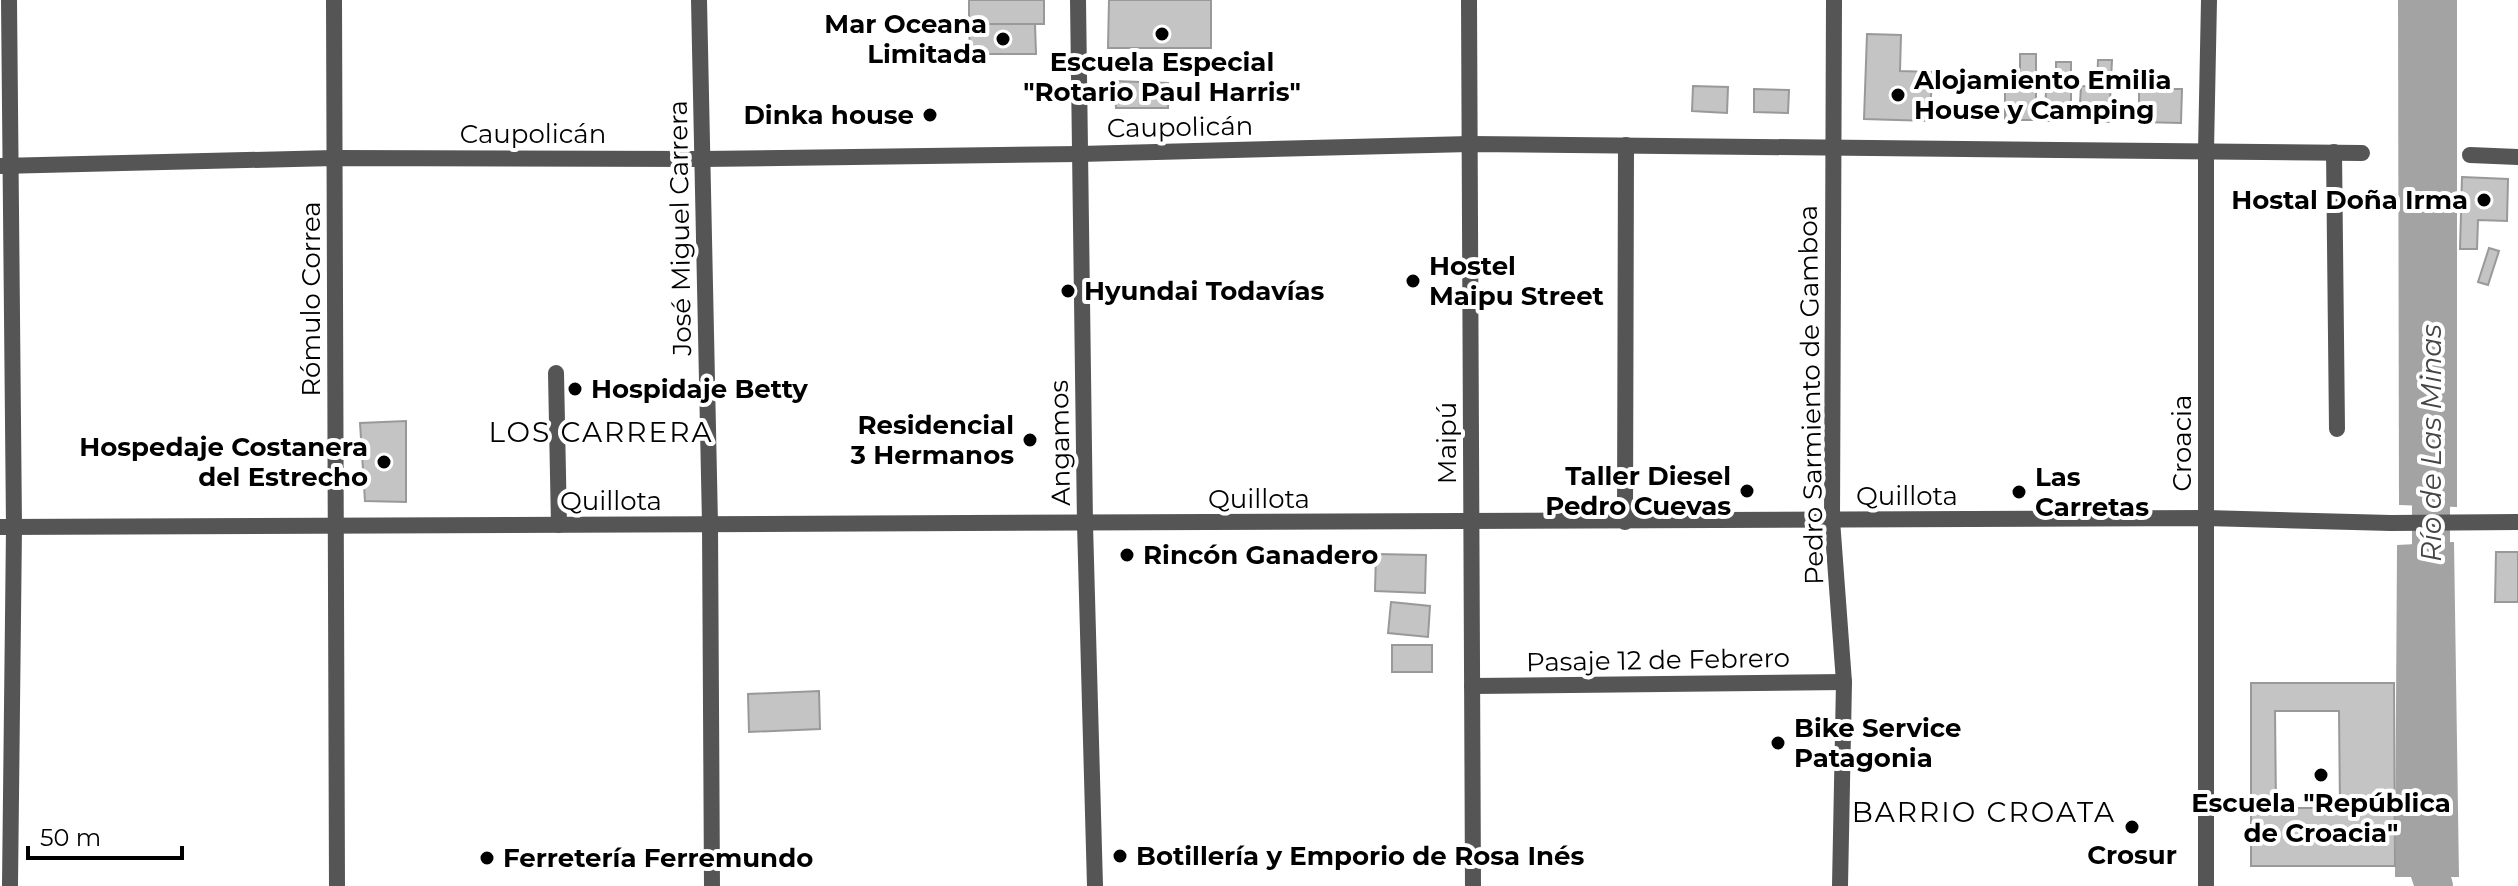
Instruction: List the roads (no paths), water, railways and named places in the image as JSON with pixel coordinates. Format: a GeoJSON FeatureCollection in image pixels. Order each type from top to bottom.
{"type":"FeatureCollection","features":[{"type":"Feature","properties":{"kind":"street"},"geometry":{"type":"LineString","coordinates":[[9,0],[5,166],[10,886]]}},
{"type":"Feature","properties":{"kind":"street","name":"Rómulo Correa"},"geometry":{"type":"LineString","coordinates":[[334,0],[337,886]]}},
{"type":"Feature","properties":{"kind":"street","name":"José Miguel Carrera"},"geometry":{"type":"LineString","coordinates":[[699,0],[710,524],[712,886]]}},
{"type":"Feature","properties":{"kind":"street","name":"Angamos"},"geometry":{"type":"LineString","coordinates":[[1078,0],[1085,524],[1095,886]]}},
{"type":"Feature","properties":{"kind":"street","name":"Maipú"},"geometry":{"type":"LineString","coordinates":[[1469,0],[1473,886]]}},
{"type":"Feature","properties":{"kind":"street","name":"Pedro Sarmiento de Gamboa"},"geometry":{"type":"LineString","coordinates":[[1834,0],[1832,520],[1844,682],[1840,886]]}},
{"type":"Feature","properties":{"kind":"street","name":"Croacia"},"geometry":{"type":"LineString","coordinates":[[2206,886],[2206,150],[2209,0]]}},
{"type":"Feature","properties":{"kind":"street","name":"Caupolicán"},"geometry":{"type":"LineString","coordinates":[[5,166],[334,158],[702,159],[1079,154],[1470,144],[2362,153]]}},
{"type":"Feature","properties":{"kind":"street"},"geometry":{"type":"LineString","coordinates":[[1625,522],[1626,145]]}},
{"type":"Feature","properties":{"kind":"street"},"geometry":{"type":"LineString","coordinates":[[2334,152],[2337,429]]}},
{"type":"Feature","properties":{"kind":"street"},"geometry":{"type":"LineString","coordinates":[[2470,155],[2518,157]]}},
{"type":"Feature","properties":{"kind":"street"},"geometry":{"type":"LineString","coordinates":[[556,373],[559,525]]}},
{"type":"Feature","properties":{"kind":"street","name":"Quillota"},"geometry":{"type":"LineString","coordinates":[[7,527],[2206,518],[2391,523],[2518,522]]}},
{"type":"Feature","properties":{"kind":"street","name":"Pasaje 12 de Febrero"},"geometry":{"type":"LineString","coordinates":[[1472,686],[1844,682]]}},
{"type":"Feature","properties":{"kind":"water"},"geometry":{"type":"Polygon","coordinates":[[[2398,0],[2457,0],[2457,507],[2399,505],[2398,0]]]}},
{"type":"Feature","properties":{"kind":"water"},"geometry":{"type":"Polygon","coordinates":[[[2454,542],[2459,877],[2395,877],[2397,545],[2454,542]]]}},
{"type":"Feature","properties":{"kind":"waterway","name":"Río de Las Minas"},"geometry":{"type":"LineString","coordinates":[[2431,454],[2431,596]]}},
{"type":"Feature","properties":{"kind":"waterway","name":"Río de Las Minas"},"geometry":{"type":"LineString","coordinates":[[2430,826],[2429,871],[2434,886]]}},
{"type":"Feature","properties":{"kind":"place","name":"Escuela Especial \"Rotario Paul Harris\""},"geometry":{"type":"Point","coordinates":[1162,34]}},
{"type":"Feature","properties":{"kind":"place","name":"Mar Oceana Limitada"},"geometry":{"type":"Point","coordinates":[1003,39]}},
{"type":"Feature","properties":{"kind":"place","name":"Alojamiento Emilia House y Camping"},"geometry":{"type":"Point","coordinates":[1898,95]}},
{"type":"Feature","properties":{"kind":"place","name":"Dinka house"},"geometry":{"type":"Point","coordinates":[930,115]}},
{"type":"Feature","properties":{"kind":"place","name":"Hostal Doña Irma"},"geometry":{"type":"Point","coordinates":[2484,200]}},
{"type":"Feature","properties":{"kind":"place","name":"Hostel Maipu Street"},"geometry":{"type":"Point","coordinates":[1413,281]}},
{"type":"Feature","properties":{"kind":"place","name":"Hyundai Todavías"},"geometry":{"type":"Point","coordinates":[1068,291]}},
{"type":"Feature","properties":{"kind":"place","name":"Hospidaje Betty"},"geometry":{"type":"Point","coordinates":[575,389]}},
{"type":"Feature","properties":{"kind":"place","name":"Residencial 3 Hermanos"},"geometry":{"type":"Point","coordinates":[1030,440]}},
{"type":"Feature","properties":{"kind":"place","name":"Hospedaje Costanera del Estrecho"},"geometry":{"type":"Point","coordinates":[384,462]}},
{"type":"Feature","properties":{"kind":"place","name":"Taller Diesel Pedro Cuevas"},"geometry":{"type":"Point","coordinates":[1747,491]}},
{"type":"Feature","properties":{"kind":"place","name":"Las Carretas"},"geometry":{"type":"Point","coordinates":[2019,492]}},
{"type":"Feature","properties":{"kind":"place","name":"Rincón Ganadero"},"geometry":{"type":"Point","coordinates":[1127,555]}},
{"type":"Feature","properties":{"kind":"place","name":"Bike Service Patagonia"},"geometry":{"type":"Point","coordinates":[1778,743]}},
{"type":"Feature","properties":{"kind":"place","name":"Escuela \"República de Croacia\""},"geometry":{"type":"Point","coordinates":[2321,775]}},
{"type":"Feature","properties":{"kind":"place","name":"Crosur"},"geometry":{"type":"Point","coordinates":[2132,827]}},
{"type":"Feature","properties":{"kind":"place","name":"Botillería y Emporio de Rosa Inés"},"geometry":{"type":"Point","coordinates":[1120,856]}},
{"type":"Feature","properties":{"kind":"place","name":"Ferretería Ferremundo"},"geometry":{"type":"Point","coordinates":[487,858]}},
{"type":"Feature","properties":{"kind":"district","name":"LOS CARRERA"},"geometry":{"type":"Point","coordinates":[601,432]}},
{"type":"Feature","properties":{"kind":"district","name":"BARRIO CROATA"},"geometry":{"type":"Point","coordinates":[1984,812]}}]}
